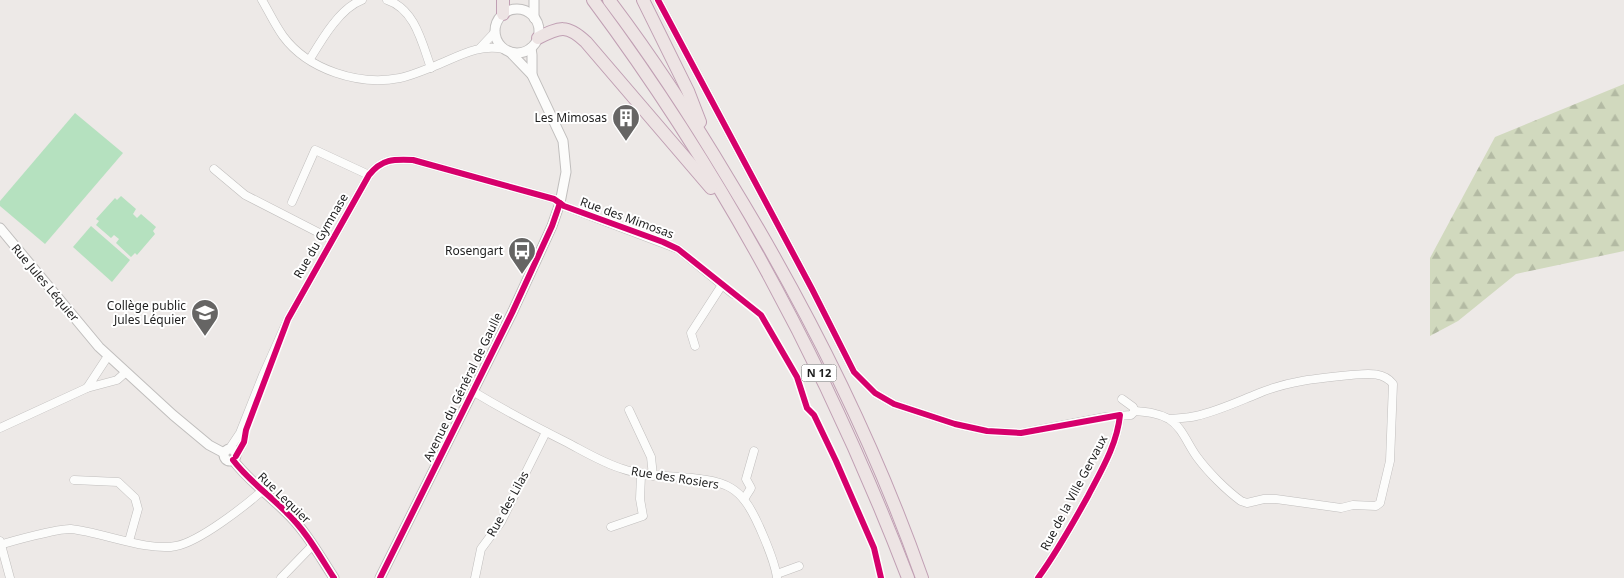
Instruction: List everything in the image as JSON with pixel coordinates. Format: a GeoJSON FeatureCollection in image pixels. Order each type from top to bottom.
{"type":"FeatureCollection","features":[{"type":"Feature","properties":{"kind":"highway"},"geometry":{"type":"LineString","coordinates":[[503,0],[509,12]]}},
{"type":"Feature","properties":{"kind":"highway","name":"N 12"},"geometry":{"type":"LineString","coordinates":[[593,0],[662,99],[736,216],[783,300],[835,405],[908,578]]}},
{"type":"Feature","properties":{"kind":"highway","name":"N 12"},"geometry":{"type":"LineString","coordinates":[[610,0],[669,85],[771,249],[820,342],[875,460],[922,578]]}},
{"type":"Feature","properties":{"kind":"highway"},"geometry":{"type":"LineString","coordinates":[[643,0],[688,90],[711,150]]}},
{"type":"Feature","properties":{"kind":"highway"},"geometry":{"type":"LineString","coordinates":[[534,43],[556,29],[566,28],[576,33],[736,216]]}},
{"type":"Feature","properties":{"kind":"street"},"geometry":{"type":"LineString","coordinates":[[262,0],[284,37],[296,49],[327,69],[346,76],[366,79],[400,78],[431,68],[480,48],[495,47],[524,52],[534,43],[539,31],[534,18],[534,0]]}},
{"type":"Feature","properties":{"kind":"street"},"geometry":{"type":"LineString","coordinates":[[310,59],[342,13],[352,3],[362,0]]}},
{"type":"Feature","properties":{"kind":"street"},"geometry":{"type":"LineString","coordinates":[[387,0],[396,3],[409,14],[431,68]]}},
{"type":"Feature","properties":{"kind":"street"},"geometry":{"type":"LineString","coordinates":[[507,50],[496,39],[496,25],[524,0]]}},
{"type":"Feature","properties":{"kind":"street"},"geometry":{"type":"LineString","coordinates":[[658,0],[808,281],[854,372],[875,393],[902,407],[956,424],[987,431],[1021,433],[1120,415],[1131,415],[1135,411],[1152,412],[1170,419],[1179,428],[1206,469],[1241,501],[1247,503],[1264,499],[1276,499],[1341,508],[1352,505],[1376,506],[1380,503],[1390,461],[1394,384],[1389,378],[1373,374],[1322,377],[1295,382],[1258,393],[1232,406],[1195,417],[1170,419]]}},
{"type":"Feature","properties":{"kind":"street"},"geometry":{"type":"LineString","coordinates":[[509,12],[522,10],[534,18]]}},
{"type":"Feature","properties":{"kind":"street"},"geometry":{"type":"LineString","coordinates":[[480,48],[495,32]]}},
{"type":"Feature","properties":{"kind":"street","name":"Avenue du Général de Gaulle"},"geometry":{"type":"LineString","coordinates":[[532,76],[534,43]]}},
{"type":"Feature","properties":{"kind":"street","name":"Avenue du Général de Gaulle"},"geometry":{"type":"LineString","coordinates":[[380,578],[532,272],[560,202],[566,172],[563,141],[532,76],[507,50]]}},
{"type":"Feature","properties":{"kind":"street"},"geometry":{"type":"LineString","coordinates":[[292,202],[316,150],[369,175]]}},
{"type":"Feature","properties":{"kind":"street","name":"Rue des Mimosas"},"geometry":{"type":"LineString","coordinates":[[376,166],[392,159],[413,160],[554,199],[564,206],[678,249],[733,294]]}},
{"type":"Feature","properties":{"kind":"street","name":"Rue du Gymnase"},"geometry":{"type":"LineString","coordinates":[[227,451],[240,433],[262,375],[288,319],[331,239],[376,166]]}},
{"type":"Feature","properties":{"kind":"street"},"geometry":{"type":"LineString","coordinates":[[214,169],[245,196],[331,239]]}},
{"type":"Feature","properties":{"kind":"street","name":"Rue Jules Léquier"},"geometry":{"type":"LineString","coordinates":[[0,228],[108,356]]}},
{"type":"Feature","properties":{"kind":"street"},"geometry":{"type":"LineString","coordinates":[[695,346],[691,332],[722,285]]}},
{"type":"Feature","properties":{"kind":"street","name":"Rue du Gymnase"},"geometry":{"type":"LineString","coordinates":[[235,458],[244,442],[246,430],[288,319]]}},
{"type":"Feature","properties":{"kind":"street"},"geometry":{"type":"LineString","coordinates":[[87,388],[108,356],[208,445],[227,451]]}},
{"type":"Feature","properties":{"kind":"street"},"geometry":{"type":"LineString","coordinates":[[0,428],[87,388],[117,380],[125,373]]}},
{"type":"Feature","properties":{"kind":"street","name":"Rue des Rosiers"},"geometry":{"type":"LineString","coordinates":[[474,392],[546,432],[621,469],[641,475],[722,484],[731,489],[744,499],[752,511],[777,576]]}},
{"type":"Feature","properties":{"kind":"street"},"geometry":{"type":"LineString","coordinates":[[1122,399],[1133,407],[1135,411]]}},
{"type":"Feature","properties":{"kind":"street"},"geometry":{"type":"LineString","coordinates":[[630,410],[651,457],[653,476]]}},
{"type":"Feature","properties":{"kind":"street","name":"Rue de la Ville Gervaux"},"geometry":{"type":"LineString","coordinates":[[1038,578],[1065,539],[1099,475],[1117,436],[1120,415]]}},
{"type":"Feature","properties":{"kind":"street","name":"Rue des Lilas"},"geometry":{"type":"LineString","coordinates":[[475,578],[481,549],[501,522],[546,432]]}},
{"type":"Feature","properties":{"kind":"street","name":"Rue Lequier"},"geometry":{"type":"LineString","coordinates":[[227,451],[225,459],[229,461],[235,458],[244,475],[263,490],[298,524],[334,578]]}},
{"type":"Feature","properties":{"kind":"street"},"geometry":{"type":"LineString","coordinates":[[744,499],[752,488],[746,478],[754,451]]}},
{"type":"Feature","properties":{"kind":"street"},"geometry":{"type":"LineString","coordinates":[[611,527],[643,516],[640,498],[641,475]]}},
{"type":"Feature","properties":{"kind":"street"},"geometry":{"type":"LineString","coordinates":[[74,480],[118,482],[135,498],[138,509],[129,541]]}},
{"type":"Feature","properties":{"kind":"street"},"geometry":{"type":"LineString","coordinates":[[10,578],[0,543],[68,528],[159,548],[176,547],[186,543],[224,519],[263,490]]}},
{"type":"Feature","properties":{"kind":"street"},"geometry":{"type":"LineString","coordinates":[[281,578],[312,546]]}},
{"type":"Feature","properties":{"kind":"street"},"geometry":{"type":"LineString","coordinates":[[777,576],[799,566]]}},
{"type":"Feature","properties":{"kind":"green space"},"geometry":{"type":"Polygon","coordinates":[[[1624,84],[1624,251],[1516,274],[1458,321],[1430,336],[1430,258],[1495,137],[1624,84]]]}},
{"type":"Feature","properties":{"kind":"green space"},"geometry":{"type":"Polygon","coordinates":[[[75,113],[123,153],[45,244],[0,206],[0,201],[75,113]]]}},
{"type":"Feature","properties":{"kind":"green space"},"geometry":{"type":"Polygon","coordinates":[[[121,196],[136,209],[133,214],[137,218],[141,214],[156,227],[153,231],[155,234],[137,255],[135,253],[131,257],[116,243],[119,239],[114,235],[111,238],[96,225],[99,221],[96,219],[115,198],[117,200],[121,196]]]}},
{"type":"Feature","properties":{"kind":"green space"},"geometry":{"type":"Polygon","coordinates":[[[91,226],[130,260],[112,282],[73,247],[91,226]]]}},
{"type":"Feature","properties":{"kind":"cycle path"},"geometry":{"type":"LineString","coordinates":[[658,0],[812,289],[854,372],[875,393],[894,404],[955,424],[987,431],[1021,433],[1120,415],[1116,437],[1103,467],[1064,538],[1038,578]]}},
{"type":"Feature","properties":{"kind":"cycle path"},"geometry":{"type":"LineString","coordinates":[[236,456],[244,442],[246,430],[288,319],[369,175],[388,161],[413,160],[554,199],[564,206],[663,242],[678,249],[761,315],[797,377],[807,408],[814,415],[836,461],[874,548],[881,578]]}},
{"type":"Feature","properties":{"kind":"cycle path"},"geometry":{"type":"LineString","coordinates":[[380,578],[512,313],[552,226],[560,203]]}},
{"type":"Feature","properties":{"kind":"cycle path"},"geometry":{"type":"LineString","coordinates":[[233,460],[300,527],[334,578]]}},
{"type":"Feature","properties":{"kind":"place","name":"Les Mimosas"},"geometry":{"type":"Point","coordinates":[626,142]}},
{"type":"Feature","properties":{"kind":"place","name":"Rosengart"},"geometry":{"type":"Point","coordinates":[522,275]}},
{"type":"Feature","properties":{"kind":"place","name":"Collège public Jules Léquier"},"geometry":{"type":"Point","coordinates":[205,337]}}]}
